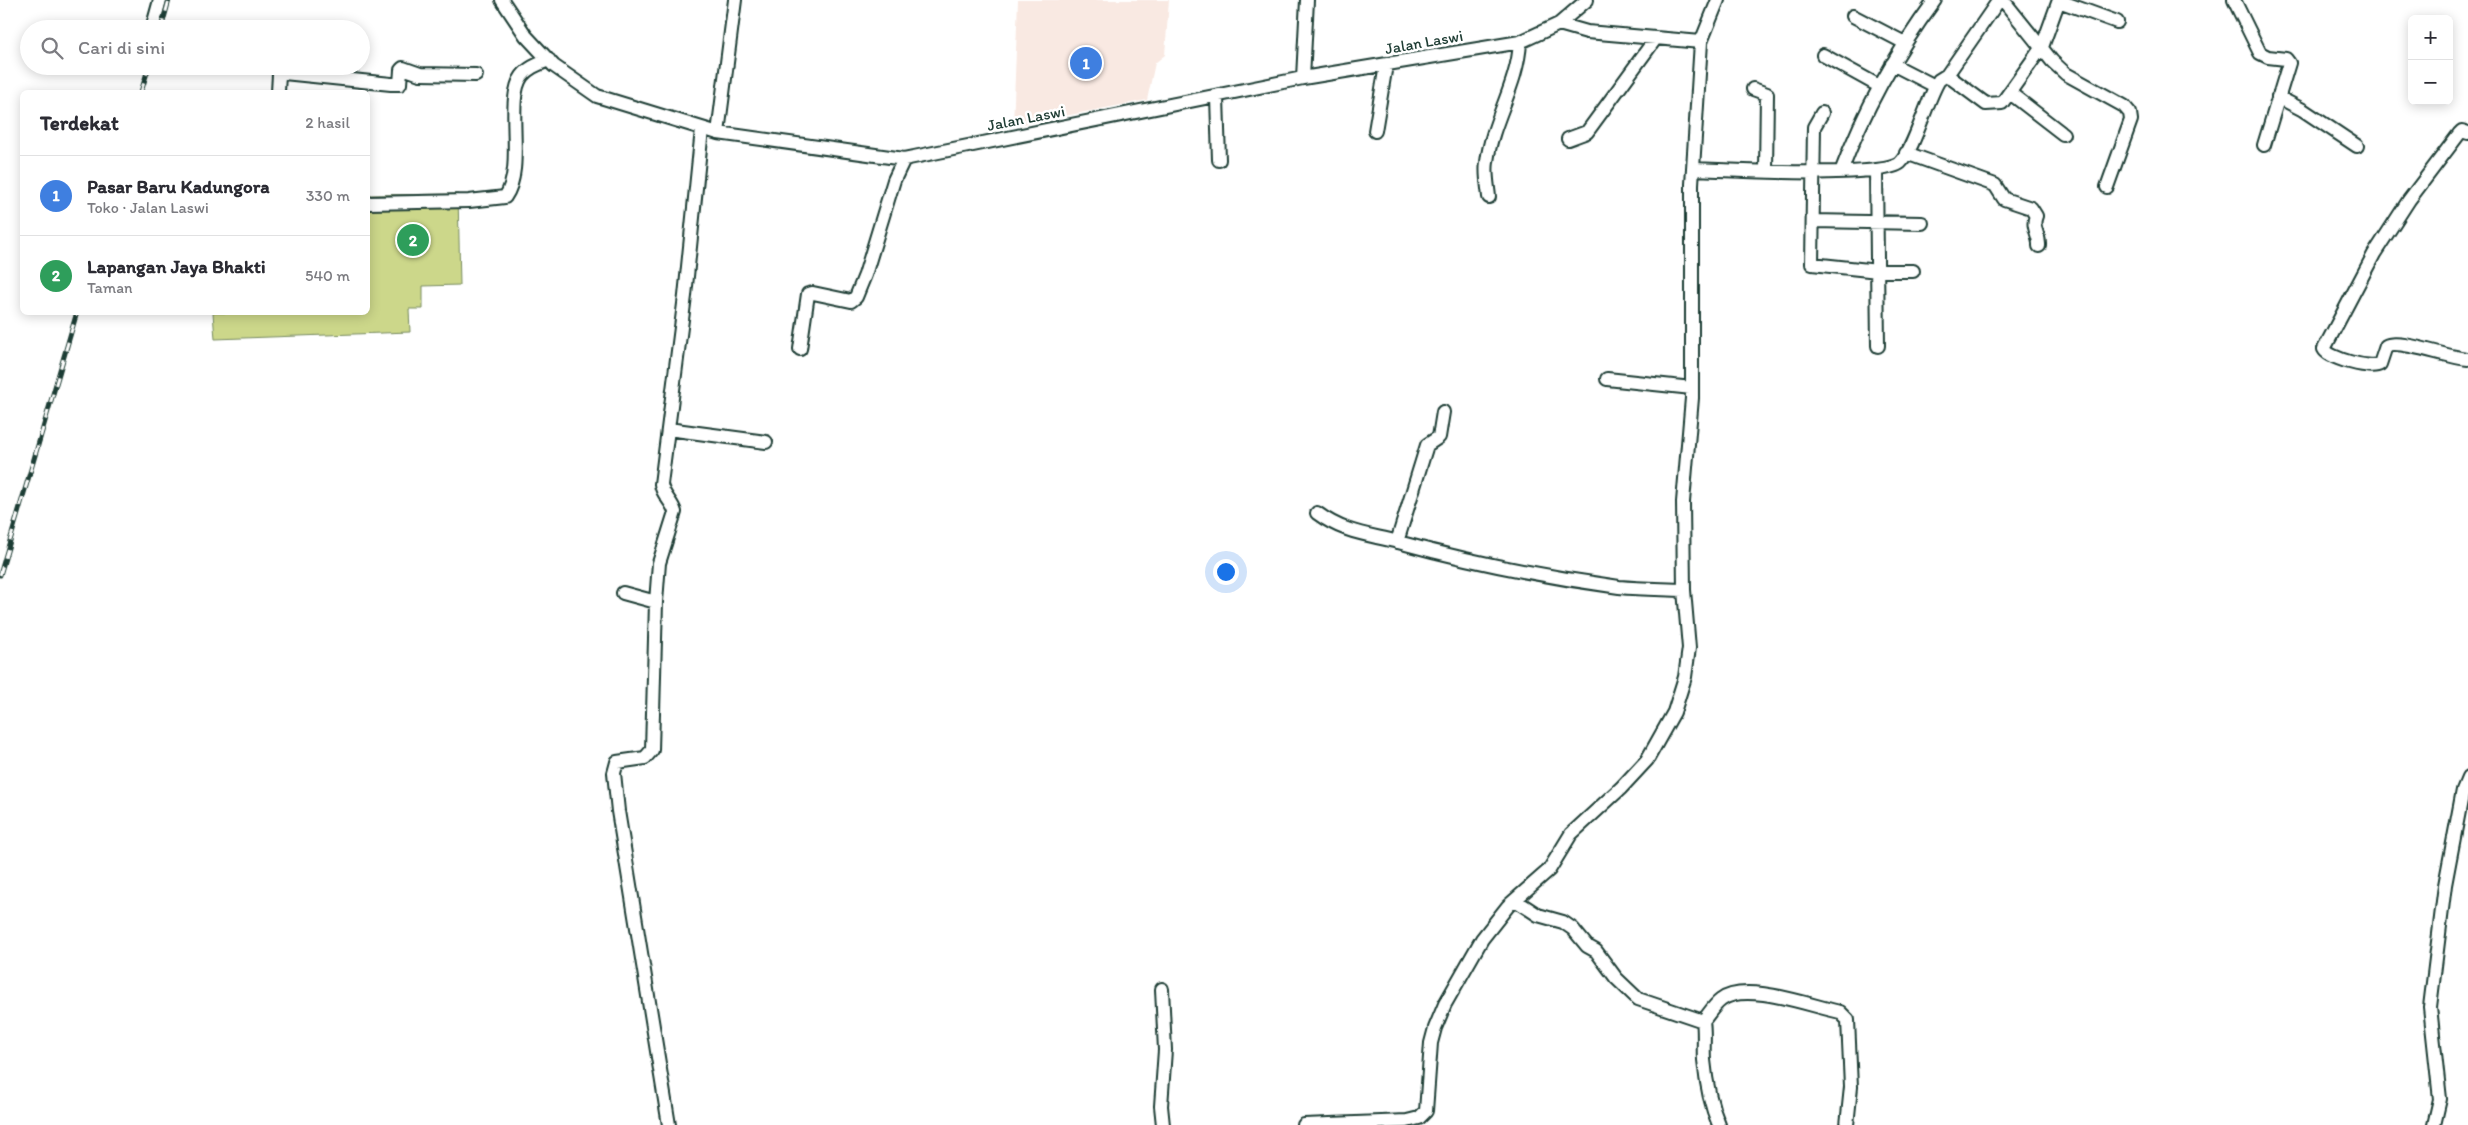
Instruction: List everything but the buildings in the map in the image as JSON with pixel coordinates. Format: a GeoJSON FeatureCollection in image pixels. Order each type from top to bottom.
{"type":"FeatureCollection","features":[{"type":"Feature","properties":{"kind":"street"},"geometry":{"type":"LineString","coordinates":[[154,20],[160,0]]}},
{"type":"Feature","properties":{"kind":"street","name":"Jalan Laswi"},"geometry":{"type":"LineString","coordinates":[[502,0],[526,36],[549,60],[568,77],[597,96],[718,133],[904,159],[1303,78],[1520,42],[1559,24],[1587,0]]}},
{"type":"Feature","properties":{"kind":"street"},"geometry":{"type":"LineString","coordinates":[[718,133],[735,0]]}},
{"type":"Feature","properties":{"kind":"street"},"geometry":{"type":"LineString","coordinates":[[1303,78],[1307,0]]}},
{"type":"Feature","properties":{"kind":"street"},"geometry":{"type":"LineString","coordinates":[[1304,1125],[1407,1121],[1418,1118],[1426,1111],[1431,1043],[1435,1028],[1445,1004],[1482,939],[1515,900],[1549,870],[1570,834],[1577,826],[1621,788],[1647,760],[1674,712],[1686,677],[1689,648],[1684,590],[1683,502],[1692,388],[1694,170],[1701,42],[1718,0]]}},
{"type":"Feature","properties":{"kind":"street"},"geometry":{"type":"LineString","coordinates":[[1841,172],[1858,127],[1879,86],[1933,0]]}},
{"type":"Feature","properties":{"kind":"street"},"geometry":{"type":"LineString","coordinates":[[1694,170],[1841,172],[1876,170],[1896,165],[1906,153],[1935,86],[1939,80],[1947,76],[2001,0],[2052,61],[2066,74],[2124,106],[2130,113],[2131,120],[2107,188]]}},
{"type":"Feature","properties":{"kind":"street"},"geometry":{"type":"LineString","coordinates":[[2234,0],[2262,56],[2289,61],[2264,145]]}},
{"type":"Feature","properties":{"kind":"street"},"geometry":{"type":"LineString","coordinates":[[1947,76],[1986,104],[2002,103],[2042,47],[2059,1],[2118,22]]}},
{"type":"Feature","properties":{"kind":"street"},"geometry":{"type":"LineString","coordinates":[[1854,16],[1905,43]]}},
{"type":"Feature","properties":{"kind":"street"},"geometry":{"type":"LineString","coordinates":[[1559,24],[1587,32],[1701,42]]}},
{"type":"Feature","properties":{"kind":"street"},"geometry":{"type":"LineString","coordinates":[[1568,138],[1587,132],[1656,38]]}},
{"type":"Feature","properties":{"kind":"street"},"geometry":{"type":"LineString","coordinates":[[1489,197],[1486,164],[1490,145],[1512,86],[1519,58],[1520,42]]}},
{"type":"Feature","properties":{"kind":"street"},"geometry":{"type":"LineString","coordinates":[[1823,55],[1879,86]]}},
{"type":"Feature","properties":{"kind":"street"},"geometry":{"type":"LineString","coordinates":[[370,203],[469,201],[505,197],[510,191],[513,173],[517,86],[529,69],[549,60]]}},
{"type":"Feature","properties":{"kind":"street"},"geometry":{"type":"LineString","coordinates":[[1892,64],[1935,86]]}},
{"type":"Feature","properties":{"kind":"street"},"geometry":{"type":"LineString","coordinates":[[1376,131],[1386,65]]}},
{"type":"Feature","properties":{"kind":"street"},"geometry":{"type":"LineString","coordinates":[[304,75],[392,84],[400,84],[401,70],[403,68],[420,74],[476,75]]}},
{"type":"Feature","properties":{"kind":"street"},"geometry":{"type":"LineString","coordinates":[[278,90],[279,75]]}},
{"type":"Feature","properties":{"kind":"street"},"geometry":{"type":"LineString","coordinates":[[1753,89],[1767,94],[1766,171]]}},
{"type":"Feature","properties":{"kind":"street"},"geometry":{"type":"LineString","coordinates":[[2010,93],[2063,134]]}},
{"type":"Feature","properties":{"kind":"street"},"geometry":{"type":"LineString","coordinates":[[1217,96],[1219,160]]}},
{"type":"Feature","properties":{"kind":"street"},"geometry":{"type":"LineString","coordinates":[[2278,97],[2303,110],[2357,146]]}},
{"type":"Feature","properties":{"kind":"street"},"geometry":{"type":"LineString","coordinates":[[1822,113],[1814,127],[1812,264],[1878,271],[1913,271]]}},
{"type":"Feature","properties":{"kind":"street"},"geometry":{"type":"LineString","coordinates":[[670,1125],[614,786],[617,762],[645,758],[652,750],[656,602],[661,552],[675,512],[673,504],[661,490],[661,484],[702,129]]}},
{"type":"Feature","properties":{"kind":"street"},"geometry":{"type":"LineString","coordinates":[[2468,133],[2462,131],[2459,134],[2409,200],[2374,254],[2324,348],[2330,356],[2373,367],[2380,364],[2386,346],[2396,343],[2455,358],[2468,359]]}},
{"type":"Feature","properties":{"kind":"street"},"geometry":{"type":"LineString","coordinates":[[1906,153],[1995,185],[2004,199],[2031,208],[2036,216],[2033,223],[2034,229],[2039,235],[2039,246]]}},
{"type":"Feature","properties":{"kind":"street"},"geometry":{"type":"LineString","coordinates":[[800,349],[808,294],[813,293],[851,301],[856,298],[865,275],[894,180],[904,159]]}},
{"type":"Feature","properties":{"kind":"street"},"geometry":{"type":"LineString","coordinates":[[1876,170],[1878,346]]}},
{"type":"Feature","properties":{"kind":"street"},"geometry":{"type":"LineString","coordinates":[[1813,221],[1922,223]]}},
{"type":"Feature","properties":{"kind":"street"},"geometry":{"type":"LineString","coordinates":[[1607,379],[1692,388]]}},
{"type":"Feature","properties":{"kind":"street"},"geometry":{"type":"LineString","coordinates":[[1397,542],[1427,445],[1437,440],[1440,435],[1443,412]]}},
{"type":"Feature","properties":{"kind":"street"},"geometry":{"type":"LineString","coordinates":[[668,429],[766,442]]}},
{"type":"Feature","properties":{"kind":"street"},"geometry":{"type":"LineString","coordinates":[[1317,513],[1334,525],[1352,532],[1446,556],[1536,574],[1621,587],[1684,590]]}},
{"type":"Feature","properties":{"kind":"street"},"geometry":{"type":"LineString","coordinates":[[623,592],[656,602]]}},
{"type":"Feature","properties":{"kind":"street"},"geometry":{"type":"LineString","coordinates":[[2434,1125],[2440,1099],[2430,1007],[2445,886],[2463,790],[2468,778]]}},
{"type":"Feature","properties":{"kind":"street"},"geometry":{"type":"LineString","coordinates":[[1515,900],[1538,915],[1562,922],[1573,929],[1638,999],[1703,1021]]}},
{"type":"Feature","properties":{"kind":"street"},"geometry":{"type":"LineString","coordinates":[[1162,989],[1165,1050],[1161,1106],[1163,1125]]}},
{"type":"Feature","properties":{"kind":"street"},"geometry":{"type":"LineString","coordinates":[[1718,1125],[1711,1107],[1704,1059],[1703,1021],[1721,1000],[1734,994],[1759,994],[1840,1012],[1848,1020],[1851,1086],[1847,1125]]}},
{"type":"Feature","properties":{"kind":"shaded area"},"geometry":{"type":"Polygon","coordinates":[[[1018,0],[1169,0],[1165,55],[1155,63],[1147,100],[1013,126],[1018,0]]]}},
{"type":"Feature","properties":{"kind":"green space"},"geometry":{"type":"Polygon","coordinates":[[[458,194],[460,285],[423,286],[423,309],[409,309],[410,332],[215,339],[213,315],[370,315],[370,195],[458,194]]]}},
{"type":"Feature","properties":{"kind":"railway"},"geometry":{"type":"LineString","coordinates":[[163,20],[169,0]]}},
{"type":"Feature","properties":{"kind":"railway"},"geometry":{"type":"LineString","coordinates":[[142,90],[146,75]]}},
{"type":"Feature","properties":{"kind":"railway"},"geometry":{"type":"LineString","coordinates":[[0,575],[76,315]]}},
{"type":"Feature","properties":{"kind":"place","name":"Pasar Baru Kadungora"},"geometry":{"type":"Point","coordinates":[1086,63]}},
{"type":"Feature","properties":{"kind":"place","name":"Lapangan Jaya Bhakti"},"geometry":{"type":"Point","coordinates":[413,240]}}]}
